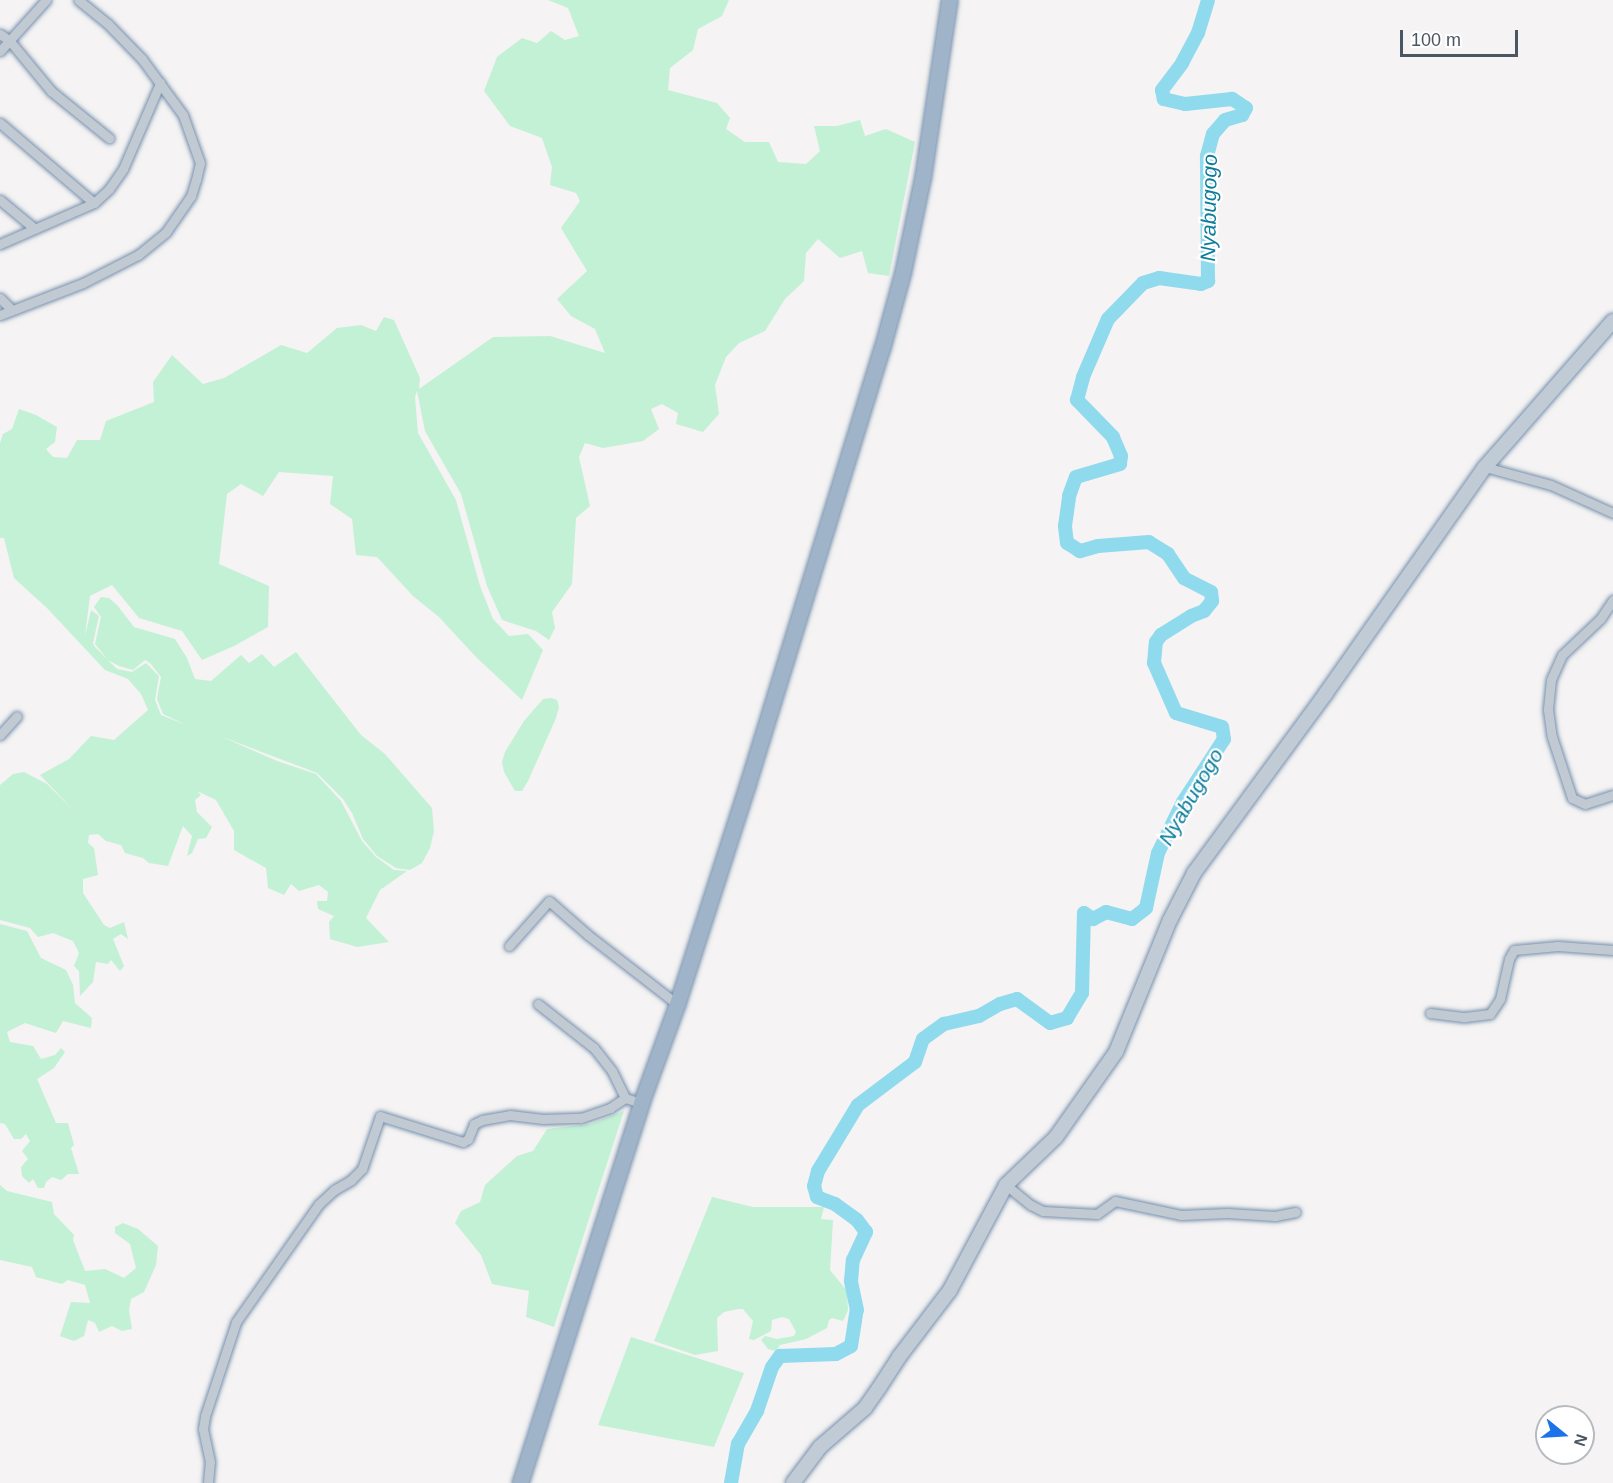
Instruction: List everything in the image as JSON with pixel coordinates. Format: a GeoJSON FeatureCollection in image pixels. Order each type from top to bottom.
{"type":"FeatureCollection","features":[{"type":"Feature","properties":{"kind":"highway"},"geometry":{"type":"LineString","coordinates":[[520,1483],[641,1104],[677,1004],[882,348],[903,271],[923,175],[949,0]]}},
{"type":"Feature","properties":{"kind":"main road"},"geometry":{"type":"LineString","coordinates":[[793,1483],[820,1447],[865,1408],[898,1357],[950,1290],[1006,1185],[1056,1137],[1116,1052],[1185,887],[1326,693],[1485,467],[1613,321]]}},
{"type":"Feature","properties":{"kind":"street"},"geometry":{"type":"LineString","coordinates":[[0,51],[46,0]]}},
{"type":"Feature","properties":{"kind":"street"},"geometry":{"type":"LineString","coordinates":[[0,315],[83,283],[138,255],[166,232],[191,196],[200,163],[183,115],[160,83],[122,38],[78,0]]}},
{"type":"Feature","properties":{"kind":"street"},"geometry":{"type":"LineString","coordinates":[[0,34],[9,40],[51,91],[110,138]]}},
{"type":"Feature","properties":{"kind":"street"},"geometry":{"type":"LineString","coordinates":[[0,244],[94,203],[110,189],[123,169],[160,83]]}},
{"type":"Feature","properties":{"kind":"street"},"geometry":{"type":"LineString","coordinates":[[0,123],[94,203]]}},
{"type":"Feature","properties":{"kind":"street"},"geometry":{"type":"LineString","coordinates":[[0,200],[35,229]]}},
{"type":"Feature","properties":{"kind":"street"},"geometry":{"type":"LineString","coordinates":[[0,298],[11,309]]}},
{"type":"Feature","properties":{"kind":"street"},"geometry":{"type":"LineString","coordinates":[[1485,467],[1551,485],[1613,513]]}},
{"type":"Feature","properties":{"kind":"street"},"geometry":{"type":"LineString","coordinates":[[1613,600],[1600,620],[1562,656],[1551,680],[1548,710],[1552,737],[1572,798],[1585,804],[1613,795]]}},
{"type":"Feature","properties":{"kind":"street"},"geometry":{"type":"LineString","coordinates":[[0,735],[17,717]]}},
{"type":"Feature","properties":{"kind":"street"},"geometry":{"type":"LineString","coordinates":[[508,946],[549,901],[588,935],[677,1004]]}},
{"type":"Feature","properties":{"kind":"street"},"geometry":{"type":"LineString","coordinates":[[1430,1013],[1465,1017],[1490,1014],[1500,999],[1509,959],[1514,950],[1558,946],[1613,950]]}},
{"type":"Feature","properties":{"kind":"street"},"geometry":{"type":"LineString","coordinates":[[538,1004],[594,1048],[612,1071],[625,1098],[641,1104]]}},
{"type":"Feature","properties":{"kind":"street"},"geometry":{"type":"LineString","coordinates":[[208,1483],[210,1462],[203,1429],[205,1416],[236,1322],[319,1204],[334,1190],[351,1180],[362,1168],[380,1116],[463,1142],[468,1139],[477,1121],[510,1115],[543,1119],[581,1118],[609,1108],[625,1098]]}},
{"type":"Feature","properties":{"kind":"street"},"geometry":{"type":"LineString","coordinates":[[1006,1185],[1031,1205],[1043,1211],[1097,1214],[1115,1201],[1181,1215],[1227,1213],[1275,1216],[1296,1212]]}},
{"type":"Feature","properties":{"kind":"green space"},"geometry":{"type":"Polygon","coordinates":[[[548,0],[729,0],[722,16],[698,29],[693,50],[670,68],[668,90],[717,103],[730,118],[726,129],[745,142],[769,142],[778,162],[806,164],[820,151],[814,126],[837,126],[860,120],[865,136],[886,129],[915,142],[889,276],[868,273],[862,251],[840,258],[818,239],[806,253],[804,281],[785,299],[765,331],[739,343],[726,357],[715,385],[719,414],[703,432],[676,424],[678,413],[662,404],[651,409],[659,429],[643,441],[603,448],[585,443],[579,457],[590,506],[576,518],[572,584],[552,612],[555,628],[549,640],[536,631],[502,620],[487,586],[461,494],[425,431],[417,391],[415,397],[418,433],[456,500],[480,586],[493,619],[509,636],[528,634],[543,650],[522,700],[476,657],[439,617],[413,596],[377,557],[356,555],[352,519],[330,504],[333,476],[279,472],[263,496],[241,484],[227,494],[219,564],[269,586],[268,627],[202,660],[182,631],[139,618],[112,585],[90,596],[85,636],[91,610],[99,616],[93,643],[108,660],[95,644],[101,617],[94,607],[101,597],[109,598],[117,605],[134,627],[175,639],[187,658],[195,679],[211,681],[241,655],[249,663],[262,654],[274,667],[296,652],[361,735],[385,754],[432,808],[434,831],[430,848],[422,863],[410,870],[396,868],[377,856],[363,839],[343,799],[317,773],[220,736],[277,761],[316,774],[341,801],[362,841],[376,857],[394,870],[407,871],[380,890],[366,918],[389,942],[357,947],[330,939],[329,922],[334,916],[318,909],[317,901],[327,901],[328,892],[319,885],[299,891],[291,884],[284,895],[268,888],[266,868],[234,850],[234,831],[216,800],[197,791],[201,795],[195,800],[197,812],[212,827],[206,838],[198,839],[192,853],[187,856],[192,836],[183,826],[168,866],[149,863],[143,858],[125,853],[121,845],[106,841],[98,834],[89,835],[88,843],[94,848],[98,875],[83,879],[83,893],[104,925],[110,928],[124,922],[128,939],[121,934],[113,939],[124,966],[120,971],[111,960],[108,964],[96,962],[93,982],[80,996],[79,971],[74,966],[79,953],[73,941],[53,933],[38,937],[30,928],[0,920],[0,785],[13,774],[24,772],[47,784],[76,813],[40,775],[69,759],[91,736],[114,740],[148,710],[141,694],[128,679],[105,670],[47,608],[14,578],[4,538],[0,538],[0,443],[3,434],[12,429],[19,409],[36,415],[57,427],[55,442],[46,449],[53,457],[67,458],[77,440],[100,440],[106,421],[154,402],[153,382],[172,355],[203,384],[224,378],[281,345],[307,353],[337,328],[361,325],[376,331],[384,317],[394,320],[420,378],[419,389],[493,337],[550,336],[605,353],[595,329],[571,316],[557,299],[587,271],[561,228],[580,201],[576,193],[550,185],[552,167],[542,138],[510,126],[484,91],[497,57],[522,38],[537,43],[551,31],[565,40],[579,36],[568,8],[548,0]],[[108,660],[117,669],[132,672],[146,663],[159,676],[155,700],[161,715],[186,725],[163,714],[157,699],[161,677],[151,664],[145,660],[133,670],[108,660]]]}},
{"type":"Feature","properties":{"kind":"green space"},"geometry":{"type":"Polygon","coordinates":[[[543,699],[557,700],[559,707],[556,718],[528,781],[522,791],[515,791],[504,772],[502,762],[505,752],[524,721],[543,699]]]}},
{"type":"Feature","properties":{"kind":"green space"},"geometry":{"type":"Polygon","coordinates":[[[0,924],[27,931],[41,958],[66,970],[73,985],[75,1003],[92,1018],[91,1028],[63,1021],[56,1033],[25,1023],[7,1032],[10,1042],[33,1046],[41,1059],[55,1055],[61,1048],[65,1052],[54,1068],[37,1079],[56,1123],[68,1123],[74,1145],[71,1148],[79,1174],[68,1174],[61,1180],[52,1177],[46,1182],[44,1188],[38,1188],[33,1179],[29,1183],[22,1176],[21,1167],[28,1159],[22,1151],[30,1141],[26,1134],[21,1139],[14,1139],[5,1124],[0,1123],[0,924]]]}},
{"type":"Feature","properties":{"kind":"green space"},"geometry":{"type":"Polygon","coordinates":[[[624,1111],[554,1327],[526,1317],[529,1291],[492,1284],[481,1255],[455,1223],[461,1211],[480,1202],[485,1185],[517,1156],[533,1151],[547,1129],[590,1124],[624,1111]]]}},
{"type":"Feature","properties":{"kind":"green space"},"geometry":{"type":"Polygon","coordinates":[[[0,1185],[7,1191],[52,1202],[54,1214],[74,1235],[73,1240],[85,1271],[105,1269],[124,1278],[136,1268],[130,1244],[115,1233],[115,1227],[123,1223],[138,1229],[158,1246],[156,1265],[144,1292],[131,1299],[129,1310],[132,1329],[122,1331],[112,1326],[99,1332],[95,1323],[88,1320],[84,1336],[74,1341],[60,1336],[71,1302],[90,1303],[85,1285],[68,1280],[62,1284],[36,1277],[32,1267],[0,1260],[0,1185]]]}},
{"type":"Feature","properties":{"kind":"green space"},"geometry":{"type":"Polygon","coordinates":[[[712,1197],[753,1207],[824,1207],[821,1219],[833,1220],[830,1270],[847,1291],[848,1310],[843,1321],[832,1318],[827,1328],[806,1339],[780,1345],[776,1351],[768,1349],[761,1340],[765,1336],[777,1339],[794,1336],[796,1332],[789,1319],[782,1317],[772,1320],[771,1331],[754,1340],[749,1339],[753,1321],[743,1309],[738,1309],[724,1312],[717,1318],[718,1351],[695,1355],[654,1341],[712,1197]]]}},
{"type":"Feature","properties":{"kind":"green space"},"geometry":{"type":"Polygon","coordinates":[[[631,1337],[744,1373],[714,1447],[598,1425],[631,1337]]]}},
{"type":"Feature","properties":{"kind":"waterway","name":"Nyabugogo"},"geometry":{"type":"LineString","coordinates":[[731,1483],[738,1444],[757,1411],[772,1367],[780,1356],[836,1354],[851,1346],[857,1310],[851,1281],[853,1260],[866,1232],[857,1220],[835,1204],[817,1197],[814,1186],[818,1171],[858,1105],[915,1062],[923,1039],[944,1024],[979,1016],[1000,1004],[1017,999],[1050,1023],[1067,1018],[1082,993],[1084,913],[1093,919],[1106,912],[1132,919],[1146,908],[1158,853],[1183,802],[1224,739],[1222,727],[1176,713],[1154,663],[1156,642],[1161,635],[1191,616],[1204,611],[1212,601],[1211,592],[1184,578],[1168,554],[1149,542],[1098,546],[1080,551],[1067,543],[1065,526],[1069,496],[1076,477],[1120,464],[1121,456],[1113,437],[1077,400],[1083,377],[1108,319],[1143,283],[1159,278],[1201,284],[1208,281],[1207,156],[1213,134],[1225,120],[1242,115],[1246,108],[1232,99],[1185,104],[1164,99],[1162,90],[1182,63],[1198,33],[1208,0]]}}]}
